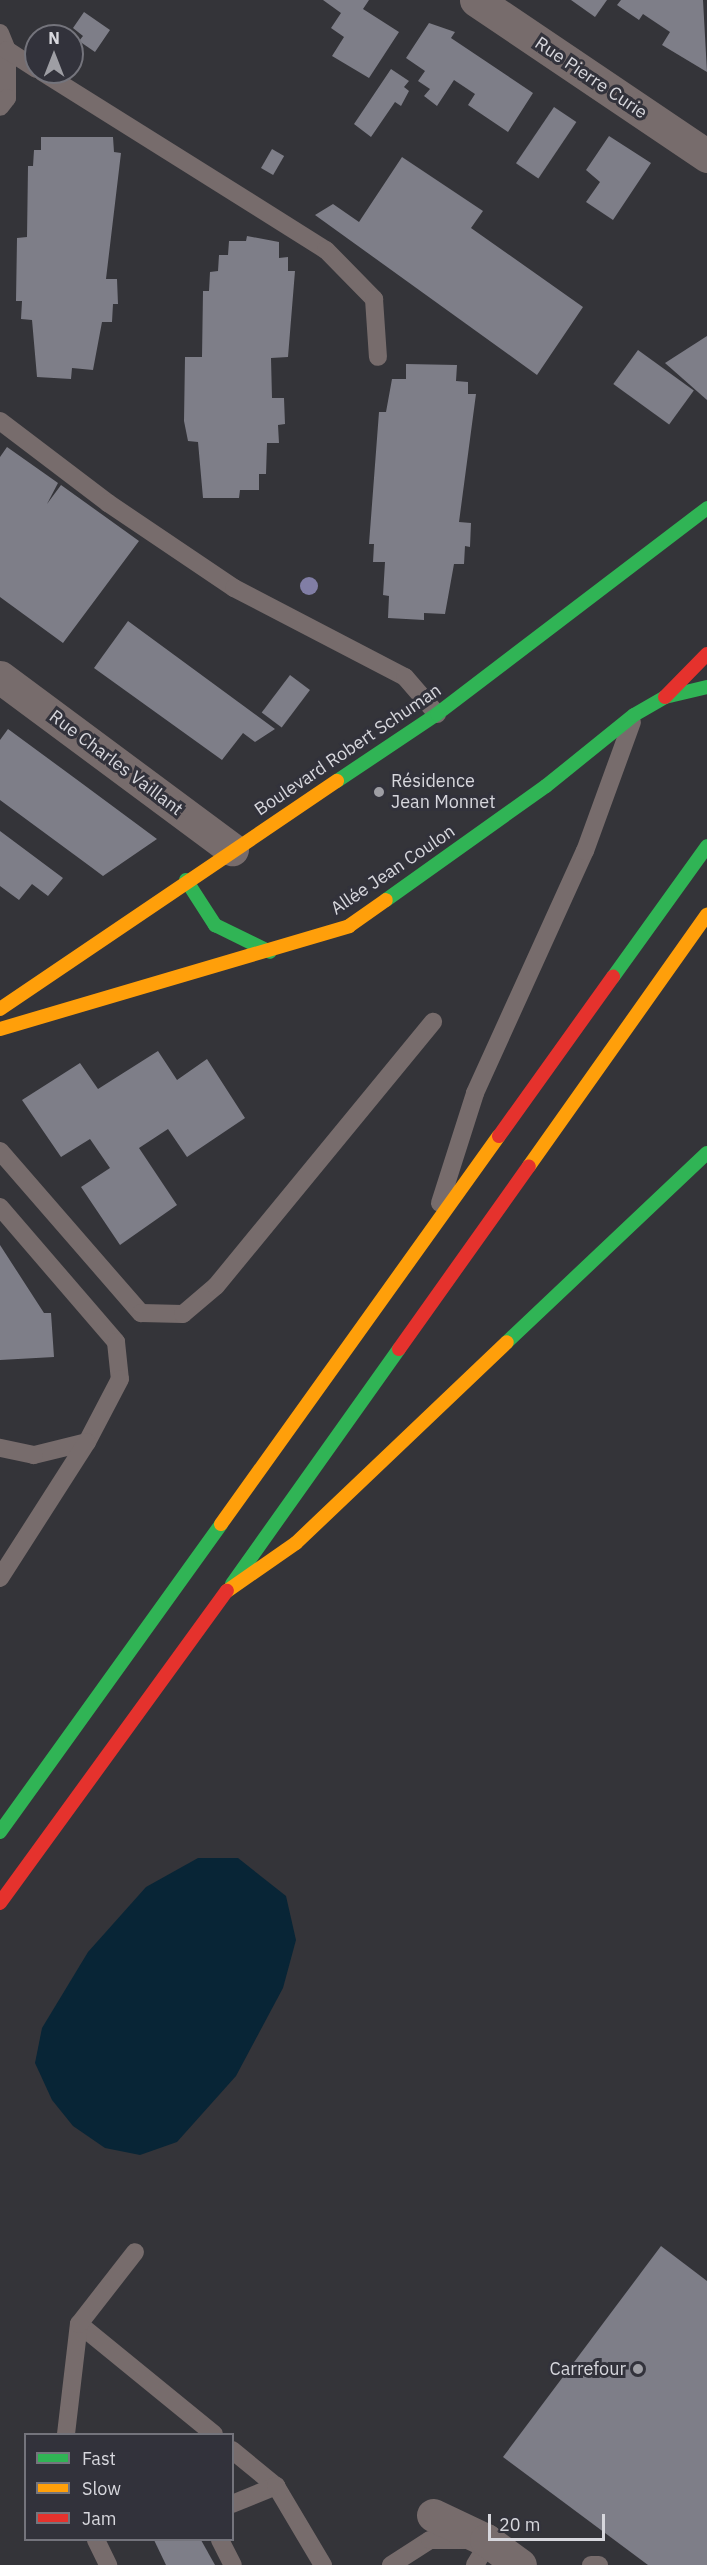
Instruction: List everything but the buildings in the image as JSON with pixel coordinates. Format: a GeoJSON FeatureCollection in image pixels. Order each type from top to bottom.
{"type":"FeatureCollection","features":[{"type":"Feature","properties":{"kind":"main road","name":"Boulevard Robert Schuman"},"geometry":{"type":"LineString","coordinates":[[0,1009],[186,880],[437,714],[707,508]]}},
{"type":"Feature","properties":{"kind":"main road"},"geometry":{"type":"LineString","coordinates":[[665,697],[707,654]]}},
{"type":"Feature","properties":{"kind":"main road","name":"Allée Jean Coulon"},"geometry":{"type":"LineString","coordinates":[[0,1029],[270,952],[349,926],[546,786],[634,715],[665,697],[707,687]]}},
{"type":"Feature","properties":{"kind":"main road"},"geometry":{"type":"LineString","coordinates":[[0,1832],[707,846]]}},
{"type":"Feature","properties":{"kind":"main road"},"geometry":{"type":"LineString","coordinates":[[186,880],[215,925],[270,952]]}},
{"type":"Feature","properties":{"kind":"main road"},"geometry":{"type":"LineString","coordinates":[[0,1903],[232,1584],[707,915]]}},
{"type":"Feature","properties":{"kind":"main road"},"geometry":{"type":"LineString","coordinates":[[232,1584],[296,1543],[707,1153]]}},
{"type":"Feature","properties":{"kind":"street","name":"Rue Pierre Curie"},"geometry":{"type":"LineString","coordinates":[[476,0],[707,156]]}},
{"type":"Feature","properties":{"kind":"street","name":"Rue Charles Vaillant"},"geometry":{"type":"LineString","coordinates":[[0,677],[232,849]]}},
{"type":"Feature","properties":{"kind":"street"},"geometry":{"type":"LineString","coordinates":[[433,2515],[483,2549],[520,2565]]}},
{"type":"Feature","properties":{"kind":"lane"},"geometry":{"type":"LineString","coordinates":[[0,33],[7,50],[7,98],[0,107]]}},
{"type":"Feature","properties":{"kind":"lane"},"geometry":{"type":"LineString","coordinates":[[7,50],[24,61]]}},
{"type":"Feature","properties":{"kind":"lane"},"geometry":{"type":"LineString","coordinates":[[61,84],[327,250],[374,299],[378,357]]}},
{"type":"Feature","properties":{"kind":"lane"},"geometry":{"type":"LineString","coordinates":[[0,421],[108,503],[234,588],[405,677],[437,714]]}},
{"type":"Feature","properties":{"kind":"lane"},"geometry":{"type":"LineString","coordinates":[[432,1228],[475,1093],[585,851],[634,715]]}},
{"type":"Feature","properties":{"kind":"lane"},"geometry":{"type":"LineString","coordinates":[[0,1151],[141,1313],[183,1314],[216,1286],[433,1022]]}},
{"type":"Feature","properties":{"kind":"lane"},"geometry":{"type":"LineString","coordinates":[[0,1207],[116,1342],[120,1379],[87,1442],[0,1578]]}},
{"type":"Feature","properties":{"kind":"lane"},"geometry":{"type":"LineString","coordinates":[[0,1448],[34,1455],[87,1442]]}},
{"type":"Feature","properties":{"kind":"lane"},"geometry":{"type":"LineString","coordinates":[[66,2433],[79,2324],[135,2252]]}},
{"type":"Feature","properties":{"kind":"lane"},"geometry":{"type":"LineString","coordinates":[[79,2324],[213,2433]]}},
{"type":"Feature","properties":{"kind":"lane"},"geometry":{"type":"LineString","coordinates":[[234,2452],[276,2486],[323,2565]]}},
{"type":"Feature","properties":{"kind":"lane"},"geometry":{"type":"LineString","coordinates":[[234,2503],[276,2486]]}},
{"type":"Feature","properties":{"kind":"lane"},"geometry":{"type":"LineString","coordinates":[[391,2565],[430,2540],[483,2549]]}},
{"type":"Feature","properties":{"kind":"lane"},"geometry":{"type":"LineString","coordinates":[[96,2541],[108,2565]]}},
{"type":"Feature","properties":{"kind":"lane"},"geometry":{"type":"LineString","coordinates":[[221,2541],[233,2565]]}},
{"type":"Feature","properties":{"kind":"lane"},"geometry":{"type":"LineString","coordinates":[[591,2565],[598,2565]]}},
{"type":"Feature","properties":{"kind":"water"},"geometry":{"type":"Polygon","coordinates":[[[198,1858],[238,1858],[286,1896],[296,1940],[283,1988],[236,2076],[177,2142],[140,2155],[105,2148],[73,2126],[52,2100],[35,2063],[42,2028],[88,1952],[146,1887],[198,1858]]]}},
{"type":"Feature","properties":{"kind":"traffic: fast"},"geometry":{"type":"LineString","coordinates":[[337,781],[437,714],[707,508]]}},
{"type":"Feature","properties":{"kind":"traffic: fast"},"geometry":{"type":"LineString","coordinates":[[386,900],[546,786],[634,715],[665,697],[707,687]]}},
{"type":"Feature","properties":{"kind":"traffic: fast"},"geometry":{"type":"LineString","coordinates":[[613,977],[707,846]]}},
{"type":"Feature","properties":{"kind":"traffic: fast"},"geometry":{"type":"LineString","coordinates":[[186,880],[215,925],[270,952]]}},
{"type":"Feature","properties":{"kind":"traffic: fast"},"geometry":{"type":"LineString","coordinates":[[507,1342],[707,1153]]}},
{"type":"Feature","properties":{"kind":"traffic: fast"},"geometry":{"type":"LineString","coordinates":[[232,1584],[399,1349]]}},
{"type":"Feature","properties":{"kind":"traffic: fast"},"geometry":{"type":"LineString","coordinates":[[0,1832],[221,1524]]}},
{"type":"Feature","properties":{"kind":"traffic: slow"},"geometry":{"type":"LineString","coordinates":[[0,1009],[337,781]]}},
{"type":"Feature","properties":{"kind":"traffic: slow"},"geometry":{"type":"LineString","coordinates":[[0,1029],[349,926],[386,900]]}},
{"type":"Feature","properties":{"kind":"traffic: slow"},"geometry":{"type":"LineString","coordinates":[[529,1166],[707,915]]}},
{"type":"Feature","properties":{"kind":"traffic: slow"},"geometry":{"type":"LineString","coordinates":[[221,1524],[499,1136]]}},
{"type":"Feature","properties":{"kind":"traffic: slow"},"geometry":{"type":"LineString","coordinates":[[227,1591],[296,1543],[507,1342]]}},
{"type":"Feature","properties":{"kind":"traffic: jam"},"geometry":{"type":"LineString","coordinates":[[665,697],[707,654]]}},
{"type":"Feature","properties":{"kind":"traffic: jam"},"geometry":{"type":"LineString","coordinates":[[499,1136],[613,977]]}},
{"type":"Feature","properties":{"kind":"traffic: jam"},"geometry":{"type":"LineString","coordinates":[[399,1349],[529,1166]]}},
{"type":"Feature","properties":{"kind":"traffic: jam"},"geometry":{"type":"LineString","coordinates":[[0,1903],[227,1591]]}},
{"type":"Feature","properties":{"kind":"place","name":"Résidence Jean Monnet"},"geometry":{"type":"Point","coordinates":[379,792]}},
{"type":"Feature","properties":{"kind":"place","name":"Carrefour"},"geometry":{"type":"Point","coordinates":[638,2369]}}]}
